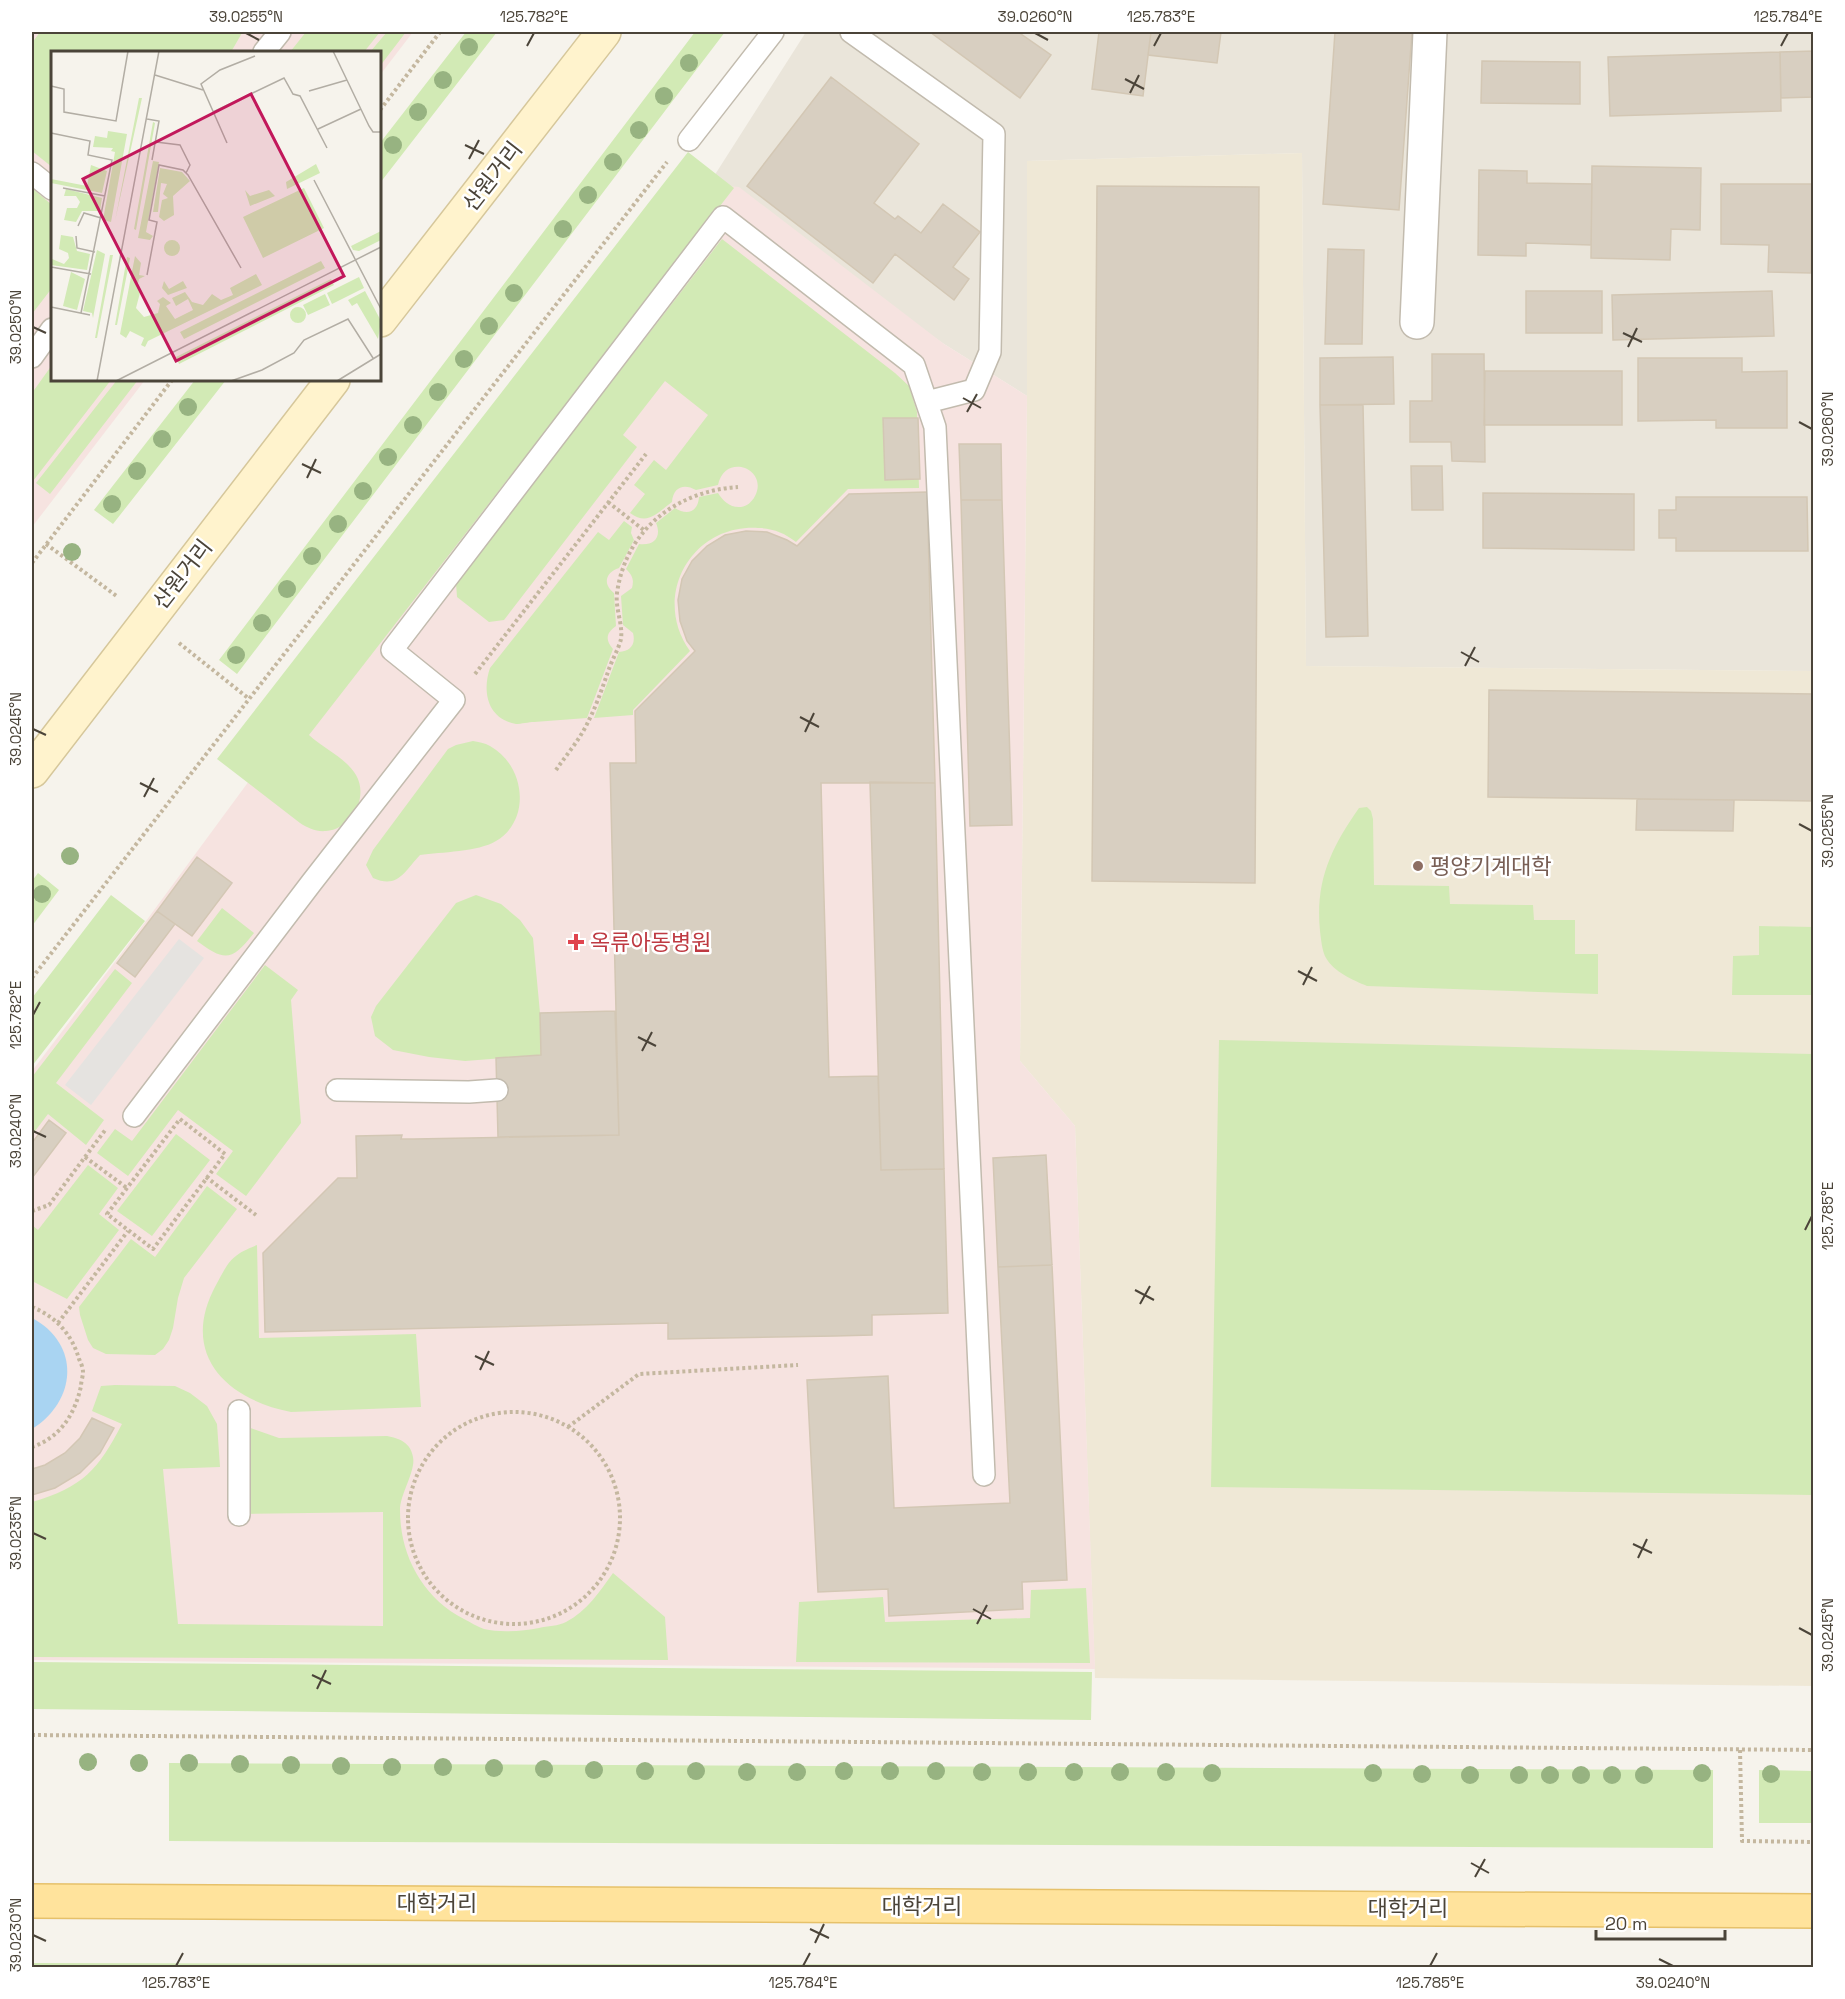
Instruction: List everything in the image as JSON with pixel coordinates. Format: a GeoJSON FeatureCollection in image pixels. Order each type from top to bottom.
{"type":"FeatureCollection","features":[{"type":"Feature","properties":{"kind":"main road","name":"산원거리"},"geometry":{"type":"LineString","coordinates":[[381,319],[604,32]]}},
{"type":"Feature","properties":{"kind":"main road","name":"산원거리"},"geometry":{"type":"LineString","coordinates":[[32,771],[332,381]]}},
{"type":"Feature","properties":{"kind":"main road","name":"대학거리"},"geometry":{"type":"LineString","coordinates":[[32,1901],[1814,1911]]}},
{"type":"Feature","properties":{"kind":"street"},"geometry":{"type":"LineString","coordinates":[[1417,322],[1430,32]]}},
{"type":"Feature","properties":{"kind":"lane"},"geometry":{"type":"LineString","coordinates":[[265,51],[280,32]]}},
{"type":"Feature","properties":{"kind":"lane"},"geometry":{"type":"LineString","coordinates":[[689,140],[772,32]]}},
{"type":"Feature","properties":{"kind":"lane"},"geometry":{"type":"LineString","coordinates":[[851,32],[994,134],[990,352],[974,390],[927,402]]}},
{"type":"Feature","properties":{"kind":"lane"},"geometry":{"type":"LineString","coordinates":[[32,173],[51,188]]}},
{"type":"Feature","properties":{"kind":"lane"},"geometry":{"type":"LineString","coordinates":[[134,1116],[454,700],[392,650],[723,217],[914,365],[935,427],[984,1475]]}},
{"type":"Feature","properties":{"kind":"lane"},"geometry":{"type":"LineString","coordinates":[[32,357],[51,330]]}},
{"type":"Feature","properties":{"kind":"lane"},"geometry":{"type":"LineString","coordinates":[[337,1090],[469,1092],[497,1090]]}},
{"type":"Feature","properties":{"kind":"lane"},"geometry":{"type":"LineString","coordinates":[[239,1411],[239,1515]]}},
{"type":"Feature","properties":{"kind":"path"},"geometry":{"type":"LineString","coordinates":[[381,109],[440,32]]}},
{"type":"Feature","properties":{"kind":"path"},"geometry":{"type":"LineString","coordinates":[[32,978],[666,164],[689,140]]}},
{"type":"Feature","properties":{"kind":"path"},"geometry":{"type":"LineString","coordinates":[[32,563],[171,381]]}},
{"type":"Feature","properties":{"kind":"path"},"geometry":{"type":"LineString","coordinates":[[454,700],[646,454]]}},
{"type":"Feature","properties":{"kind":"path"},"geometry":{"type":"LineString","coordinates":[[556,770],[589,722],[621,639],[617,594],[623,569],[637,542],[653,520],[674,505],[698,493],[718,488],[738,487]]}},
{"type":"Feature","properties":{"kind":"path"},"geometry":{"type":"LineString","coordinates":[[608,502],[645,531]]}},
{"type":"Feature","properties":{"kind":"path"},"geometry":{"type":"LineString","coordinates":[[32,1211],[49,1205],[112,1121],[134,1116]]}},
{"type":"Feature","properties":{"kind":"path"},"geometry":{"type":"LineString","coordinates":[[180,1119],[225,1154],[153,1249],[107,1214],[127,1188],[180,1119]]}},
{"type":"Feature","properties":{"kind":"path"},"geometry":{"type":"LineString","coordinates":[[86,1157],[127,1188]]}},
{"type":"Feature","properties":{"kind":"path"},"geometry":{"type":"LineString","coordinates":[[206,1177],[256,1215]]}},
{"type":"Feature","properties":{"kind":"path"},"geometry":{"type":"LineString","coordinates":[[58,1323],[128,1231]]}},
{"type":"Feature","properties":{"kind":"path"},"geometry":{"type":"LineString","coordinates":[[32,1307],[46,1312],[65,1330],[78,1354],[83,1372],[76,1405],[63,1427],[42,1444],[32,1447]]}},
{"type":"Feature","properties":{"kind":"path"},"geometry":{"type":"LineString","coordinates":[[568,1427],[639,1374],[798,1365]]}},
{"type":"Feature","properties":{"kind":"path"},"geometry":{"type":"LineString","coordinates":[[522,1411],[556,1420],[568,1427],[586,1439],[608,1466],[620,1500],[620,1535],[609,1568],[588,1596],[558,1615],[524,1624],[489,1622],[456,1608],[430,1584],[413,1553],[407,1518],[412,1483],[429,1452],[455,1428],[487,1414],[522,1411]]}},
{"type":"Feature","properties":{"kind":"path"},"geometry":{"type":"LineString","coordinates":[[32,1735],[1814,1750]]}},
{"type":"Feature","properties":{"kind":"path"},"geometry":{"type":"LineString","coordinates":[[1740,1750],[1742,1841],[1814,1842]]}},
{"type":"Feature","properties":{"kind":"shaded area"},"geometry":{"type":"Polygon","coordinates":[[[32,32],[413,32],[381,74],[381,51],[51,51],[51,381],[144,381],[32,527],[32,32]]]}},
{"type":"Feature","properties":{"kind":"shaded area"},"geometry":{"type":"Polygon","coordinates":[[[806,32],[1813,32],[1813,671],[1306,666],[1302,153],[1027,161],[1027,396],[944,344],[709,184],[806,32]]]}},
{"type":"Feature","properties":{"kind":"shaded area","name":"평양기계대학"},"geometry":{"type":"Polygon","coordinates":[[[1302,153],[1306,666],[1813,671],[1813,1686],[1095,1678],[1075,1126],[1020,1061],[1027,396],[1027,161],[1302,153]]]}},
{"type":"Feature","properties":{"kind":"shaded area","name":"옥류아동병원"},"geometry":{"type":"Polygon","coordinates":[[[709,184],[739,187],[944,344],[1027,396],[1020,1061],[1075,1126],[1095,1669],[32,1660],[32,1071],[249,781],[709,184]]]}},
{"type":"Feature","properties":{"kind":"shaded area"},"geometry":{"type":"Polygon","coordinates":[[[179,939],[204,958],[91,1105],[65,1085],[179,939]]]}},
{"type":"Feature","properties":{"kind":"green space"},"geometry":{"type":"Polygon","coordinates":[[[40,32],[242,32],[232,51],[51,51],[51,166],[32,151],[32,43],[40,32]]]}},
{"type":"Feature","properties":{"kind":"green space"},"geometry":{"type":"Polygon","coordinates":[[[306,32],[380,32],[365,51],[291,51],[306,32]]]}},
{"type":"Feature","properties":{"kind":"green space"},"geometry":{"type":"Polygon","coordinates":[[[387,32],[406,32],[381,65],[381,51],[371,51],[387,32]]]}},
{"type":"Feature","properties":{"kind":"green space"},"geometry":{"type":"Polygon","coordinates":[[[466,32],[497,32],[381,182],[381,142],[466,32]]]}},
{"type":"Feature","properties":{"kind":"green space"},"geometry":{"type":"Polygon","coordinates":[[[695,32],[725,32],[237,674],[219,660],[695,32]]]}},
{"type":"Feature","properties":{"kind":"green space"},"geometry":{"type":"Polygon","coordinates":[[[688,152],[734,188],[309,735],[352,769],[360,784],[360,793],[356,810],[350,818],[335,829],[322,831],[303,825],[217,759],[688,152]]]}},
{"type":"Feature","properties":{"kind":"green space"},"geometry":{"type":"Polygon","coordinates":[[[32,188],[51,204],[51,289],[32,314],[32,188]]]}},
{"type":"Feature","properties":{"kind":"green space"},"geometry":{"type":"Polygon","coordinates":[[[722,239],[909,386],[917,412],[919,488],[848,489],[796,542],[778,532],[763,528],[734,530],[714,538],[697,551],[684,568],[677,587],[675,608],[679,630],[690,651],[633,710],[633,715],[594,718],[619,652],[629,649],[634,641],[633,633],[623,625],[621,596],[632,588],[632,578],[626,569],[639,544],[653,542],[658,532],[656,523],[675,508],[684,512],[691,511],[697,506],[699,497],[718,493],[727,503],[741,507],[755,496],[758,486],[756,478],[744,468],[736,467],[722,475],[718,485],[696,490],[687,487],[680,488],[674,493],[672,502],[657,514],[642,518],[630,513],[645,494],[634,485],[654,460],[666,470],[708,415],[665,381],[623,435],[637,447],[504,620],[489,622],[457,597],[456,583],[722,239]]]}},
{"type":"Feature","properties":{"kind":"green space"},"geometry":{"type":"Polygon","coordinates":[[[51,366],[51,381],[110,381],[33,481],[32,393],[51,366]]]}},
{"type":"Feature","properties":{"kind":"green space"},"geometry":{"type":"Polygon","coordinates":[[[116,381],[137,381],[50,494],[36,483],[116,381]]]}},
{"type":"Feature","properties":{"kind":"green space"},"geometry":{"type":"Polygon","coordinates":[[[194,381],[225,381],[113,524],[94,510],[194,381]]]}},
{"type":"Feature","properties":{"kind":"green space"},"geometry":{"type":"Polygon","coordinates":[[[624,521],[632,527],[631,533],[634,540],[619,568],[611,572],[607,579],[610,590],[614,593],[616,626],[610,631],[608,637],[613,649],[587,718],[516,724],[506,721],[493,710],[489,703],[487,686],[490,668],[598,532],[609,540],[624,521]]]}},
{"type":"Feature","properties":{"kind":"green space"},"geometry":{"type":"Polygon","coordinates":[[[473,741],[488,745],[502,755],[511,766],[517,779],[520,793],[519,807],[508,832],[488,845],[420,855],[405,873],[395,880],[382,881],[373,878],[366,865],[373,850],[448,749],[473,741]]]}},
{"type":"Feature","properties":{"kind":"green space"},"geometry":{"type":"Polygon","coordinates":[[[1367,807],[1373,819],[1374,885],[1449,886],[1450,904],[1533,905],[1534,920],[1575,920],[1575,954],[1598,954],[1598,994],[1367,986],[1344,975],[1329,963],[1321,938],[1319,913],[1323,881],[1340,837],[1359,808],[1367,807]]]}},
{"type":"Feature","properties":{"kind":"green space"},"geometry":{"type":"Polygon","coordinates":[[[38,873],[59,890],[32,926],[32,881],[38,873]]]}},
{"type":"Feature","properties":{"kind":"green space"},"geometry":{"type":"Polygon","coordinates":[[[111,895],[145,921],[32,1066],[32,998],[111,895]]]}},
{"type":"Feature","properties":{"kind":"green space"},"geometry":{"type":"Polygon","coordinates":[[[476,895],[501,904],[520,920],[533,938],[540,1013],[541,1055],[465,1061],[393,1050],[375,1036],[371,1017],[376,1006],[456,903],[476,895]]]}},
{"type":"Feature","properties":{"kind":"green space"},"geometry":{"type":"Polygon","coordinates":[[[222,908],[254,933],[240,949],[228,955],[215,953],[197,941],[222,908]]]}},
{"type":"Feature","properties":{"kind":"green space"},"geometry":{"type":"Polygon","coordinates":[[[1759,926],[1813,927],[1813,995],[1732,995],[1733,956],[1759,955],[1759,926]]]}},
{"type":"Feature","properties":{"kind":"green space"},"geometry":{"type":"Polygon","coordinates":[[[265,965],[298,990],[291,1000],[301,1123],[246,1196],[216,1174],[233,1151],[178,1110],[128,1176],[97,1153],[115,1129],[132,1141],[265,965]]]}},
{"type":"Feature","properties":{"kind":"green space"},"geometry":{"type":"Polygon","coordinates":[[[115,969],[132,983],[56,1083],[104,1120],[86,1145],[48,1114],[32,1135],[32,1077],[115,969]]]}},
{"type":"Feature","properties":{"kind":"green space"},"geometry":{"type":"Polygon","coordinates":[[[1219,1040],[1813,1054],[1813,1495],[1211,1487],[1219,1040]]]}},
{"type":"Feature","properties":{"kind":"green space"},"geometry":{"type":"Polygon","coordinates":[[[176,1134],[210,1160],[152,1236],[117,1211],[176,1134]]]}},
{"type":"Feature","properties":{"kind":"green space"},"geometry":{"type":"Polygon","coordinates":[[[88,1165],[118,1188],[99,1214],[119,1230],[67,1299],[32,1281],[32,1225],[38,1230],[88,1165]]]}},
{"type":"Feature","properties":{"kind":"green space"},"geometry":{"type":"Polygon","coordinates":[[[207,1186],[237,1209],[184,1278],[173,1328],[163,1349],[155,1355],[106,1354],[93,1348],[88,1340],[79,1307],[131,1239],[155,1257],[207,1186]]]}},
{"type":"Feature","properties":{"kind":"green space"},"geometry":{"type":"Polygon","coordinates":[[[257,1245],[259,1338],[416,1334],[421,1407],[291,1412],[267,1406],[246,1396],[229,1384],[215,1369],[206,1352],[203,1332],[206,1309],[228,1264],[241,1252],[257,1245]]]}},
{"type":"Feature","properties":{"kind":"green space"},"geometry":{"type":"Polygon","coordinates":[[[101,1386],[175,1386],[190,1393],[207,1406],[217,1424],[220,1467],[163,1469],[178,1624],[383,1626],[383,1512],[244,1514],[245,1426],[279,1438],[387,1436],[404,1442],[410,1448],[413,1457],[412,1469],[400,1510],[401,1527],[409,1559],[426,1587],[449,1610],[479,1627],[491,1630],[519,1631],[560,1624],[574,1617],[587,1606],[613,1573],[665,1617],[668,1660],[32,1657],[32,1502],[77,1483],[87,1475],[105,1453],[122,1424],[92,1411],[101,1386]]]}},
{"type":"Feature","properties":{"kind":"green space"},"geometry":{"type":"Polygon","coordinates":[[[1086,1588],[1090,1663],[796,1662],[799,1602],[883,1597],[885,1622],[1030,1618],[1031,1590],[1086,1588]]]}},
{"type":"Feature","properties":{"kind":"green space"},"geometry":{"type":"Polygon","coordinates":[[[32,1662],[1092,1672],[1091,1720],[32,1709],[32,1662]]]}},
{"type":"Feature","properties":{"kind":"green space"},"geometry":{"type":"Polygon","coordinates":[[[169,1763],[1713,1770],[1713,1848],[169,1841],[169,1763]]]}},
{"type":"Feature","properties":{"kind":"green space"},"geometry":{"type":"Polygon","coordinates":[[[1759,1770],[1813,1771],[1813,1823],[1759,1823],[1759,1770]]]}},
{"type":"Feature","properties":{"kind":"green space"},"geometry":{"type":"Polygon","coordinates":[[[32,1963],[1714,1966],[32,1968],[32,1963]]]}},
{"type":"Feature","properties":{"kind":"water"},"geometry":{"type":"Polygon","coordinates":[[[32,1318],[48,1329],[59,1342],[65,1357],[67,1373],[65,1388],[58,1404],[32,1429],[32,1318]]]}},
{"type":"Feature","properties":{"kind":"building"},"geometry":{"type":"Polygon","coordinates":[[[930,32],[1018,32],[1051,55],[1020,98],[930,32]]]}},
{"type":"Feature","properties":{"kind":"building"},"geometry":{"type":"Polygon","coordinates":[[[1099,32],[1151,32],[1143,96],[1092,89],[1099,32]]]}},
{"type":"Feature","properties":{"kind":"building"},"geometry":{"type":"Polygon","coordinates":[[[1151,32],[1221,32],[1217,63],[1148,55],[1151,32]]]}},
{"type":"Feature","properties":{"kind":"building"},"geometry":{"type":"Polygon","coordinates":[[[1335,32],[1412,32],[1399,210],[1323,204],[1335,32]]]}},
{"type":"Feature","properties":{"kind":"building"},"geometry":{"type":"Polygon","coordinates":[[[1814,51],[1814,97],[1781,98],[1780,52],[1814,51]]]}},
{"type":"Feature","properties":{"kind":"building"},"geometry":{"type":"Polygon","coordinates":[[[1780,52],[1781,111],[1610,116],[1608,57],[1780,52]]]}},
{"type":"Feature","properties":{"kind":"building"},"geometry":{"type":"Polygon","coordinates":[[[1482,61],[1580,62],[1580,104],[1481,103],[1482,61]]]}},
{"type":"Feature","properties":{"kind":"building"},"geometry":{"type":"Polygon","coordinates":[[[831,77],[919,144],[874,203],[895,219],[898,216],[921,233],[943,204],[980,232],[953,267],[969,279],[954,300],[895,254],[873,283],[747,186],[831,77]]]}},
{"type":"Feature","properties":{"kind":"building"},"geometry":{"type":"Polygon","coordinates":[[[1592,166],[1701,168],[1700,230],[1671,229],[1670,260],[1591,258],[1592,166]]]}},
{"type":"Feature","properties":{"kind":"building"},"geometry":{"type":"Polygon","coordinates":[[[1479,170],[1527,171],[1527,183],[1592,184],[1591,245],[1526,243],[1526,256],[1478,255],[1479,170]]]}},
{"type":"Feature","properties":{"kind":"building"},"geometry":{"type":"Polygon","coordinates":[[[1721,184],[1812,184],[1811,273],[1768,272],[1769,245],[1721,244],[1721,184]]]}},
{"type":"Feature","properties":{"kind":"building"},"geometry":{"type":"Polygon","coordinates":[[[1097,186],[1259,187],[1255,883],[1092,881],[1097,186]]]}},
{"type":"Feature","properties":{"kind":"building"},"geometry":{"type":"Polygon","coordinates":[[[1328,249],[1364,250],[1362,344],[1325,344],[1328,249]]]}},
{"type":"Feature","properties":{"kind":"building"},"geometry":{"type":"Polygon","coordinates":[[[1526,291],[1602,291],[1602,333],[1526,333],[1526,291]]]}},
{"type":"Feature","properties":{"kind":"building"},"geometry":{"type":"Polygon","coordinates":[[[1772,291],[1774,336],[1613,340],[1612,295],[1772,291]]]}},
{"type":"Feature","properties":{"kind":"building"},"geometry":{"type":"Polygon","coordinates":[[[1432,354],[1484,354],[1485,462],[1452,461],[1451,442],[1410,442],[1410,401],[1432,401],[1432,354]]]}},
{"type":"Feature","properties":{"kind":"building"},"geometry":{"type":"Polygon","coordinates":[[[1393,357],[1394,404],[1320,405],[1320,358],[1393,357]]]}},
{"type":"Feature","properties":{"kind":"building"},"geometry":{"type":"Polygon","coordinates":[[[1638,358],[1742,358],[1742,372],[1787,371],[1787,428],[1716,428],[1716,420],[1638,421],[1638,358]]]}},
{"type":"Feature","properties":{"kind":"building"},"geometry":{"type":"Polygon","coordinates":[[[1485,371],[1622,371],[1622,425],[1484,425],[1485,371]]]}},
{"type":"Feature","properties":{"kind":"building"},"geometry":{"type":"Polygon","coordinates":[[[1320,405],[1363,405],[1368,636],[1326,637],[1320,405]]]}},
{"type":"Feature","properties":{"kind":"building"},"geometry":{"type":"Polygon","coordinates":[[[883,418],[918,418],[920,479],[885,480],[883,418]]]}},
{"type":"Feature","properties":{"kind":"building"},"geometry":{"type":"Polygon","coordinates":[[[959,444],[1001,444],[1002,500],[961,500],[959,444]]]}},
{"type":"Feature","properties":{"kind":"building"},"geometry":{"type":"Polygon","coordinates":[[[1411,466],[1442,466],[1443,510],[1412,510],[1411,466]]]}},
{"type":"Feature","properties":{"kind":"building"},"geometry":{"type":"Polygon","coordinates":[[[927,492],[935,783],[821,783],[823,862],[829,1077],[878,1076],[881,1170],[944,1169],[948,1313],[872,1315],[872,1335],[668,1339],[668,1323],[265,1332],[263,1253],[338,1178],[357,1178],[356,1136],[402,1135],[401,1139],[414,1139],[619,1135],[610,763],[636,763],[635,711],[695,651],[687,641],[680,621],[678,600],[682,579],[692,561],[707,546],[725,535],[746,531],[767,532],[797,546],[849,494],[927,492]]]}},
{"type":"Feature","properties":{"kind":"building"},"geometry":{"type":"Polygon","coordinates":[[[1483,493],[1634,494],[1634,550],[1483,548],[1483,493]]]}},
{"type":"Feature","properties":{"kind":"building"},"geometry":{"type":"Polygon","coordinates":[[[1676,497],[1807,497],[1808,551],[1676,551],[1676,538],[1659,538],[1659,510],[1676,510],[1676,497]]]}},
{"type":"Feature","properties":{"kind":"building"},"geometry":{"type":"Polygon","coordinates":[[[961,500],[1002,500],[1012,825],[970,826],[961,500]]]}},
{"type":"Feature","properties":{"kind":"building"},"geometry":{"type":"Polygon","coordinates":[[[1489,690],[1814,694],[1814,801],[1488,797],[1489,690]]]}},
{"type":"Feature","properties":{"kind":"building"},"geometry":{"type":"Polygon","coordinates":[[[870,782],[935,783],[944,1169],[881,1170],[870,782]]]}},
{"type":"Feature","properties":{"kind":"building"},"geometry":{"type":"Polygon","coordinates":[[[1637,799],[1734,800],[1733,831],[1636,830],[1637,799]]]}},
{"type":"Feature","properties":{"kind":"building"},"geometry":{"type":"Polygon","coordinates":[[[197,857],[232,883],[192,936],[157,911],[197,857]]]}},
{"type":"Feature","properties":{"kind":"building"},"geometry":{"type":"Polygon","coordinates":[[[157,911],[175,924],[135,977],[117,963],[157,911]]]}},
{"type":"Feature","properties":{"kind":"building"},"geometry":{"type":"Polygon","coordinates":[[[615,1011],[619,1135],[498,1137],[496,1058],[541,1055],[540,1013],[615,1011]]]}},
{"type":"Feature","properties":{"kind":"building"},"geometry":{"type":"Polygon","coordinates":[[[49,1120],[66,1133],[32,1178],[32,1143],[49,1120]]]}},
{"type":"Feature","properties":{"kind":"building"},"geometry":{"type":"Polygon","coordinates":[[[1046,1155],[1052,1265],[998,1267],[993,1158],[1046,1155]]]}},
{"type":"Feature","properties":{"kind":"building"},"geometry":{"type":"Polygon","coordinates":[[[1052,1265],[1067,1580],[1022,1582],[1023,1609],[889,1616],[888,1589],[818,1592],[807,1380],[888,1376],[894,1508],[1010,1503],[998,1267],[1052,1265]]]}},
{"type":"Feature","properties":{"kind":"building"},"geometry":{"type":"Polygon","coordinates":[[[92,1418],[114,1428],[100,1453],[80,1473],[55,1488],[32,1495],[32,1469],[45,1465],[65,1453],[80,1438],[92,1418]]]}},
{"type":"Feature","properties":{"kind":"place","name":"평양기계대학"},"geometry":{"type":"Point","coordinates":[1418,866]}},
{"type":"Feature","properties":{"kind":"place","name":"옥류아동병원"},"geometry":{"type":"Point","coordinates":[576,942]}}]}
